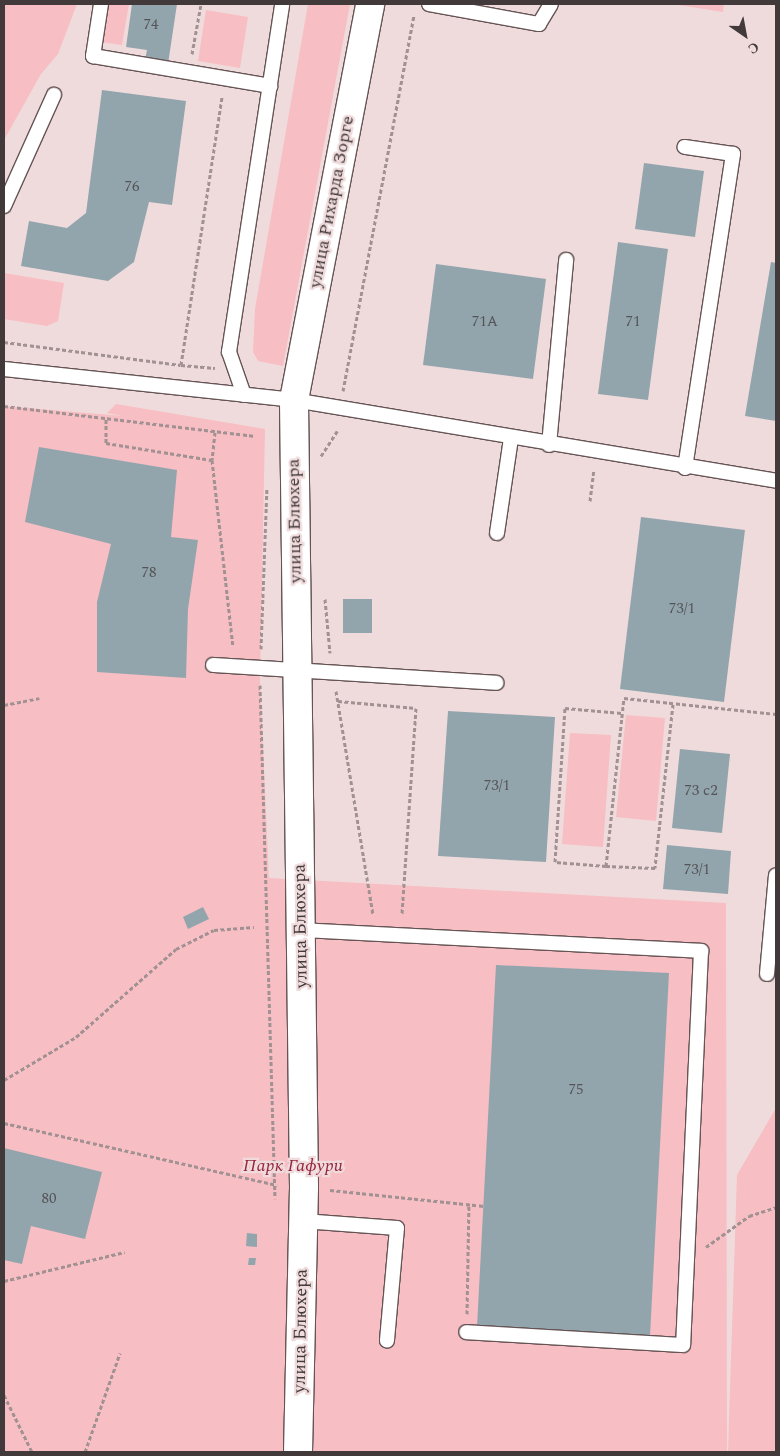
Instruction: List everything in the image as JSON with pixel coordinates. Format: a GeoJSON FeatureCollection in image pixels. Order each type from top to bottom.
{"type":"FeatureCollection","features":[{"type":"Feature","properties":{"kind":"street","name":"улица Рихарда Зорге"},"geometry":{"type":"LineString","coordinates":[[294,400],[370,4]]}},
{"type":"Feature","properties":{"kind":"street","name":"улица Блюхера"},"geometry":{"type":"LineString","coordinates":[[294,400],[304,1187],[298,1452]]}},
{"type":"Feature","properties":{"kind":"lane"},"geometry":{"type":"LineString","coordinates":[[102,4],[92,56],[270,86]]}},
{"type":"Feature","properties":{"kind":"lane"},"geometry":{"type":"LineString","coordinates":[[244,395],[229,352],[282,4]]}},
{"type":"Feature","properties":{"kind":"lane"},"geometry":{"type":"LineString","coordinates":[[438,5],[539,24],[551,4]]}},
{"type":"Feature","properties":{"kind":"lane"},"geometry":{"type":"LineString","coordinates":[[4,206],[54,95]]}},
{"type":"Feature","properties":{"kind":"lane"},"geometry":{"type":"LineString","coordinates":[[685,468],[733,154],[686,147]]}},
{"type":"Feature","properties":{"kind":"lane"},"geometry":{"type":"LineString","coordinates":[[549,444],[566,260]]}},
{"type":"Feature","properties":{"kind":"lane"},"geometry":{"type":"LineString","coordinates":[[4,369],[294,400],[685,468],[776,480]]}},
{"type":"Feature","properties":{"kind":"lane"},"geometry":{"type":"LineString","coordinates":[[497,534],[511,438]]}},
{"type":"Feature","properties":{"kind":"lane"},"geometry":{"type":"LineString","coordinates":[[213,665],[496,683]]}},
{"type":"Feature","properties":{"kind":"lane"},"geometry":{"type":"LineString","coordinates":[[767,974],[776,875]]}},
{"type":"Feature","properties":{"kind":"lane"},"geometry":{"type":"LineString","coordinates":[[301,930],[701,951],[683,1345],[466,1332]]}},
{"type":"Feature","properties":{"kind":"lane"},"geometry":{"type":"LineString","coordinates":[[303,1221],[397,1228],[387,1341]]}},
{"type":"Feature","properties":{"kind":"path"},"geometry":{"type":"LineString","coordinates":[[192,57],[201,4]]}},
{"type":"Feature","properties":{"kind":"path"},"geometry":{"type":"LineString","coordinates":[[342,396],[414,13]]}},
{"type":"Feature","properties":{"kind":"path"},"geometry":{"type":"LineString","coordinates":[[4,342],[181,365],[224,79]]}},
{"type":"Feature","properties":{"kind":"path"},"geometry":{"type":"LineString","coordinates":[[4,406],[106,420],[255,436]]}},
{"type":"Feature","properties":{"kind":"path"},"geometry":{"type":"LineString","coordinates":[[106,420],[106,443],[212,460]]}},
{"type":"Feature","properties":{"kind":"path"},"geometry":{"type":"LineString","coordinates":[[215,432],[212,460],[235,667]]}},
{"type":"Feature","properties":{"kind":"path"},"geometry":{"type":"LineString","coordinates":[[590,501],[596,453]]}},
{"type":"Feature","properties":{"kind":"path"},"geometry":{"type":"LineString","coordinates":[[267,484],[261,668],[275,1205]]}},
{"type":"Feature","properties":{"kind":"path"},"geometry":{"type":"LineString","coordinates":[[4,705],[39,698]]}},
{"type":"Feature","properties":{"kind":"path"},"geometry":{"type":"LineString","coordinates":[[606,866],[624,698],[776,714]]}},
{"type":"Feature","properties":{"kind":"path"},"geometry":{"type":"LineString","coordinates":[[376,934],[338,701],[416,708],[401,936]]}},
{"type":"Feature","properties":{"kind":"path"},"geometry":{"type":"LineString","coordinates":[[622,713],[565,708],[554,862],[656,868],[673,704]]}},
{"type":"Feature","properties":{"kind":"path"},"geometry":{"type":"LineString","coordinates":[[4,1080],[76,1037],[176,949],[214,930],[254,927]]}},
{"type":"Feature","properties":{"kind":"path"},"geometry":{"type":"LineString","coordinates":[[4,1123],[275,1185],[484,1206]]}},
{"type":"Feature","properties":{"kind":"path"},"geometry":{"type":"LineString","coordinates":[[466,1332],[469,1204]]}},
{"type":"Feature","properties":{"kind":"path"},"geometry":{"type":"LineString","coordinates":[[687,1261],[748,1216],[776,1207]]}},
{"type":"Feature","properties":{"kind":"path"},"geometry":{"type":"LineString","coordinates":[[4,1282],[125,1252]]}},
{"type":"Feature","properties":{"kind":"path"},"geometry":{"type":"LineString","coordinates":[[85,1452],[120,1353]]}},
{"type":"Feature","properties":{"kind":"path"},"geometry":{"type":"LineString","coordinates":[[4,1395],[32,1452]]}},
{"type":"Feature","properties":{"kind":"green space"},"geometry":{"type":"Polygon","coordinates":[[[4,4],[77,4],[58,54],[41,74],[4,140],[4,4]]]}},
{"type":"Feature","properties":{"kind":"green space"},"geometry":{"type":"Polygon","coordinates":[[[106,4],[129,4],[122,45],[100,42],[106,4]]]}},
{"type":"Feature","properties":{"kind":"green space"},"geometry":{"type":"Polygon","coordinates":[[[308,4],[350,4],[283,366],[258,361],[253,352],[255,309],[308,4]]]}},
{"type":"Feature","properties":{"kind":"green space"},"geometry":{"type":"Polygon","coordinates":[[[672,4],[724,4],[723,12],[672,4]]]}},
{"type":"Feature","properties":{"kind":"green space"},"geometry":{"type":"Polygon","coordinates":[[[206,10],[248,17],[240,68],[198,61],[206,10]]]}},
{"type":"Feature","properties":{"kind":"green space"},"geometry":{"type":"Polygon","coordinates":[[[4,273],[64,283],[58,321],[47,326],[4,319],[4,273]]]}},
{"type":"Feature","properties":{"kind":"green space","name":"Парк Гафури"},"geometry":{"type":"Polygon","coordinates":[[[116,404],[265,429],[260,681],[269,878],[726,903],[727,1452],[4,1452],[4,406],[123,416],[107,413],[116,404]]]}},
{"type":"Feature","properties":{"kind":"green space"},"geometry":{"type":"Polygon","coordinates":[[[626,715],[665,718],[656,821],[616,817],[626,715]]]}},
{"type":"Feature","properties":{"kind":"green space"},"geometry":{"type":"Polygon","coordinates":[[[570,733],[611,735],[603,847],[562,844],[570,733]]]}},
{"type":"Feature","properties":{"kind":"green space"},"geometry":{"type":"Polygon","coordinates":[[[776,1108],[776,1452],[728,1452],[737,1175],[776,1108]]]}},
{"type":"Feature","properties":{"kind":"building"},"geometry":{"type":"Polygon","coordinates":[[[132,4],[177,4],[168,64],[145,60],[147,50],[126,47],[132,4]]]}},
{"type":"Feature","properties":{"kind":"building"},"geometry":{"type":"Polygon","coordinates":[[[102,90],[186,101],[172,205],[149,202],[134,262],[108,281],[21,266],[29,221],[67,228],[86,213],[102,90]]]}},
{"type":"Feature","properties":{"kind":"building"},"geometry":{"type":"Polygon","coordinates":[[[644,163],[704,171],[695,237],[635,229],[644,163]]]}},
{"type":"Feature","properties":{"kind":"building"},"geometry":{"type":"Polygon","coordinates":[[[618,242],[668,249],[648,400],[598,394],[618,242]]]}},
{"type":"Feature","properties":{"kind":"building"},"geometry":{"type":"Polygon","coordinates":[[[771,262],[776,263],[776,421],[745,416],[771,262]]]}},
{"type":"Feature","properties":{"kind":"building"},"geometry":{"type":"Polygon","coordinates":[[[436,264],[546,279],[533,379],[423,365],[436,264]]]}},
{"type":"Feature","properties":{"kind":"building"},"geometry":{"type":"Polygon","coordinates":[[[39,447],[177,470],[171,537],[198,540],[188,609],[186,678],[97,672],[97,602],[111,544],[25,522],[39,447]]]}},
{"type":"Feature","properties":{"kind":"building"},"geometry":{"type":"Polygon","coordinates":[[[641,517],[745,530],[724,702],[620,689],[641,517]]]}},
{"type":"Feature","properties":{"kind":"building"},"geometry":{"type":"Polygon","coordinates":[[[343,599],[372,599],[372,633],[343,633],[343,599]]]}},
{"type":"Feature","properties":{"kind":"building"},"geometry":{"type":"Polygon","coordinates":[[[448,711],[555,717],[546,862],[438,856],[448,711]]]}},
{"type":"Feature","properties":{"kind":"building"},"geometry":{"type":"Polygon","coordinates":[[[680,749],[730,754],[722,833],[672,828],[680,749]]]}},
{"type":"Feature","properties":{"kind":"building"},"geometry":{"type":"Polygon","coordinates":[[[667,845],[731,851],[728,894],[663,889],[667,845]]]}},
{"type":"Feature","properties":{"kind":"building"},"geometry":{"type":"Polygon","coordinates":[[[203,907],[209,919],[188,929],[183,917],[203,907]]]}},
{"type":"Feature","properties":{"kind":"building"},"geometry":{"type":"Polygon","coordinates":[[[496,965],[669,973],[650,1336],[477,1327],[496,965]]]}},
{"type":"Feature","properties":{"kind":"building"},"geometry":{"type":"Polygon","coordinates":[[[4,1148],[102,1172],[85,1239],[31,1226],[22,1264],[4,1260],[4,1148]]]}},
{"type":"Feature","properties":{"kind":"building"},"geometry":{"type":"Polygon","coordinates":[[[247,1233],[257,1234],[257,1247],[246,1246],[247,1233]]]}},
{"type":"Feature","properties":{"kind":"building"},"geometry":{"type":"Polygon","coordinates":[[[249,1258],[256,1258],[255,1265],[248,1265],[249,1258]]]}}]}
